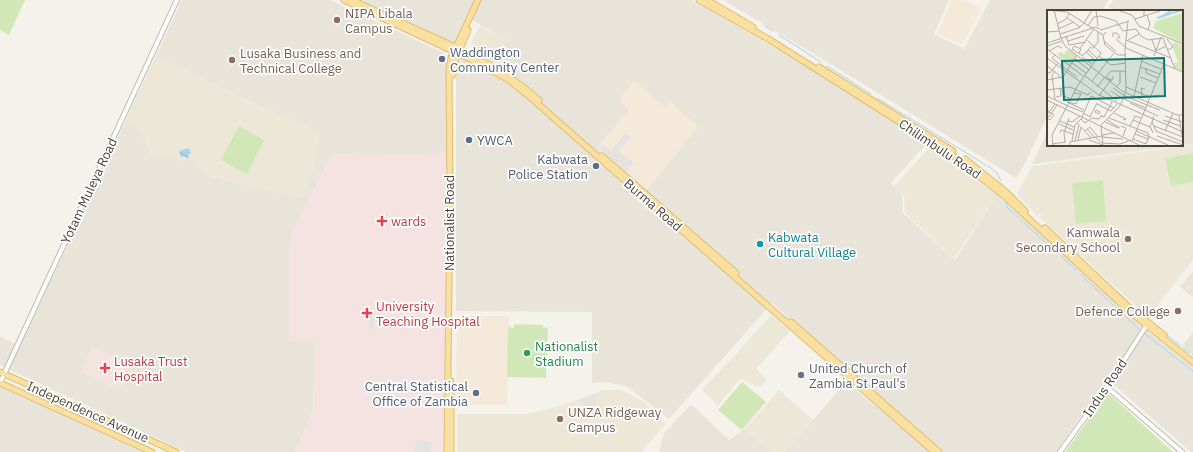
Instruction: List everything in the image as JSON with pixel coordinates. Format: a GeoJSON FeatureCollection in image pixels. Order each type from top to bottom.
{"type":"FeatureCollection","features":[{"type":"Feature","properties":{"kind":"main road","name":"Burma Road"},"geometry":{"type":"LineString","coordinates":[[344,0],[440,45],[457,50]]}},
{"type":"Feature","properties":{"kind":"main road","name":"Burma Road"},"geometry":{"type":"LineString","coordinates":[[352,0],[447,43],[457,50],[497,68],[529,91],[939,452]]}},
{"type":"Feature","properties":{"kind":"main road","name":"Nationalist Road"},"geometry":{"type":"LineString","coordinates":[[462,40],[478,0]]}},
{"type":"Feature","properties":{"kind":"main road","name":"Nationalist Road"},"geometry":{"type":"LineString","coordinates":[[447,452],[452,65],[457,50],[482,0]]}},
{"type":"Feature","properties":{"kind":"main road","name":"Chilimbulu Road"},"geometry":{"type":"LineString","coordinates":[[699,0],[770,40],[962,162],[1003,195],[1147,324],[1193,362]]}},
{"type":"Feature","properties":{"kind":"main road","name":"Chilimbulu Road"},"geometry":{"type":"LineString","coordinates":[[707,0],[772,38],[970,163],[1006,192],[1147,324],[1193,358]]}},
{"type":"Feature","properties":{"kind":"main road"},"geometry":{"type":"LineString","coordinates":[[440,45],[447,54],[452,65],[467,55],[463,47],[462,40],[447,43]]}},
{"type":"Feature","properties":{"kind":"main road","name":"Burma Road"},"geometry":{"type":"LineString","coordinates":[[467,55],[509,80],[530,97],[934,452]]}},
{"type":"Feature","properties":{"kind":"main road","name":"Nationalist Road"},"geometry":{"type":"LineString","coordinates":[[451,452],[452,65]]}},
{"type":"Feature","properties":{"kind":"main road","name":"Independence Avenue"},"geometry":{"type":"LineString","coordinates":[[2,373],[176,452]]}},
{"type":"Feature","properties":{"kind":"main road","name":"Independence Avenue"},"geometry":{"type":"LineString","coordinates":[[0,383],[152,452]]}},
{"type":"Feature","properties":{"kind":"main road"},"geometry":{"type":"LineString","coordinates":[[83,421],[88,412]]}},
{"type":"Feature","properties":{"kind":"main road"},"geometry":{"type":"LineString","coordinates":[[135,444],[140,435]]}},
{"type":"Feature","properties":{"kind":"street","name":"Yotam Muleya Road"},"geometry":{"type":"LineString","coordinates":[[0,383],[2,373],[177,0]]}},
{"type":"Feature","properties":{"kind":"street","name":"Indus Road"},"geometry":{"type":"LineString","coordinates":[[1060,452],[1107,387],[1147,324]]}},
{"type":"Feature","properties":{"kind":"street"},"geometry":{"type":"LineString","coordinates":[[1107,387],[1182,452]]}},
{"type":"Feature","properties":{"kind":"shaded area"},"geometry":{"type":"Polygon","coordinates":[[[182,0],[330,0],[444,53],[446,57],[447,153],[332,154],[293,231],[289,254],[289,341],[315,341],[313,411],[295,452],[186,452],[0,365],[0,336],[20,347],[182,0]]]}},
{"type":"Feature","properties":{"kind":"shaded area"},"geometry":{"type":"Polygon","coordinates":[[[362,0],[692,0],[787,55],[928,142],[891,183],[902,194],[903,213],[955,260],[997,195],[1150,333],[1193,366],[1193,452],[1191,452],[1107,379],[1056,452],[942,452],[772,303],[669,419],[628,387],[607,382],[592,383],[592,312],[456,311],[456,60],[462,48],[493,64],[506,40],[469,18],[456,44],[362,0]]]}},
{"type":"Feature","properties":{"kind":"shaded area"},"geometry":{"type":"Polygon","coordinates":[[[723,0],[949,0],[934,34],[964,49],[990,0],[1108,0],[1103,10],[1047,10],[1047,117],[1024,165],[1016,178],[723,0]]]}},
{"type":"Feature","properties":{"kind":"shaded area"},"geometry":{"type":"Polygon","coordinates":[[[952,0],[964,0],[982,9],[962,44],[937,34],[952,0]]]}},
{"type":"Feature","properties":{"kind":"shaded area"},"geometry":{"type":"Polygon","coordinates":[[[1113,0],[1193,0],[1193,144],[1183,145],[1183,10],[1112,10],[1109,7],[1113,0]]]}},
{"type":"Feature","properties":{"kind":"shaded area"},"geometry":{"type":"Polygon","coordinates":[[[480,26],[506,40],[493,63],[479,56],[471,42],[480,26]]]}},
{"type":"Feature","properties":{"kind":"shaded area"},"geometry":{"type":"Polygon","coordinates":[[[157,57],[320,133],[314,170],[302,198],[240,185],[206,175],[192,158],[177,162],[176,157],[151,156],[139,128],[127,121],[157,57]]]}},
{"type":"Feature","properties":{"kind":"shaded area"},"geometry":{"type":"Polygon","coordinates":[[[634,81],[665,107],[670,102],[698,127],[646,191],[597,147],[629,110],[619,100],[634,81]]]}},
{"type":"Feature","properties":{"kind":"shaded area"},"geometry":{"type":"Polygon","coordinates":[[[1047,132],[1047,146],[1177,146],[1032,164],[1047,132]]]}},
{"type":"Feature","properties":{"kind":"shaded area"},"geometry":{"type":"Polygon","coordinates":[[[626,133],[631,137],[618,150],[634,163],[626,172],[600,148],[603,145],[611,151],[626,133]]]}},
{"type":"Feature","properties":{"kind":"shaded area","name":"Kamwala Secondary School"},"geometry":{"type":"Polygon","coordinates":[[[1193,145],[1193,260],[1150,315],[1146,315],[1039,217],[1041,215],[1040,213],[1037,216],[1017,194],[1032,166],[1193,145]]]}},
{"type":"Feature","properties":{"kind":"shaded area"},"geometry":{"type":"Polygon","coordinates":[[[931,146],[998,194],[954,258],[905,213],[904,195],[894,186],[931,146]]]}},
{"type":"Feature","properties":{"kind":"shaded area","name":"University Teaching Hospital"},"geometry":{"type":"Polygon","coordinates":[[[447,153],[444,452],[295,452],[313,411],[315,342],[289,341],[289,254],[293,231],[332,154],[447,153]]]}},
{"type":"Feature","properties":{"kind":"shaded area"},"geometry":{"type":"Polygon","coordinates":[[[1193,271],[1193,297],[1180,287],[1193,271]]]}},
{"type":"Feature","properties":{"kind":"shaded area"},"geometry":{"type":"Polygon","coordinates":[[[370,313],[375,314],[374,329],[369,329],[370,313]]]}},
{"type":"Feature","properties":{"kind":"shaded area"},"geometry":{"type":"Polygon","coordinates":[[[771,315],[790,331],[756,369],[767,380],[760,387],[740,379],[718,406],[702,389],[771,315]]]}},
{"type":"Feature","properties":{"kind":"shaded area"},"geometry":{"type":"Polygon","coordinates":[[[457,316],[509,316],[507,405],[458,405],[456,402],[457,316]]]}},
{"type":"Feature","properties":{"kind":"shaded area"},"geometry":{"type":"Polygon","coordinates":[[[1193,332],[1193,355],[1182,346],[1193,332]]]}},
{"type":"Feature","properties":{"kind":"shaded area","name":"Lusaka Trust Hospital"},"geometry":{"type":"Polygon","coordinates":[[[92,346],[130,365],[119,390],[81,372],[92,346]]]}},
{"type":"Feature","properties":{"kind":"shaded area"},"geometry":{"type":"Polygon","coordinates":[[[846,382],[895,422],[930,452],[785,452],[846,382]]]}},
{"type":"Feature","properties":{"kind":"shaded area"},"geometry":{"type":"Polygon","coordinates":[[[0,386],[76,421],[143,452],[0,452],[0,386]]]}},
{"type":"Feature","properties":{"kind":"shaded area","name":"UNZA Ridgeway Campus"},"geometry":{"type":"Polygon","coordinates":[[[604,390],[621,390],[645,402],[666,424],[641,452],[457,452],[457,414],[528,414],[560,406],[604,390]]]}},
{"type":"Feature","properties":{"kind":"shaded area"},"geometry":{"type":"Polygon","coordinates":[[[779,390],[813,420],[785,452],[772,452],[745,429],[779,390]]]}},
{"type":"Feature","properties":{"kind":"shaded area"},"geometry":{"type":"Polygon","coordinates":[[[598,394],[594,408],[584,405],[580,400],[598,394]]]}},
{"type":"Feature","properties":{"kind":"shaded area"},"geometry":{"type":"Polygon","coordinates":[[[691,404],[729,440],[745,429],[772,452],[659,452],[664,433],[691,404]]]}},
{"type":"Feature","properties":{"kind":"shaded area"},"geometry":{"type":"Polygon","coordinates":[[[416,440],[431,441],[431,452],[415,452],[416,440]]]}},
{"type":"Feature","properties":{"kind":"green space"},"geometry":{"type":"Polygon","coordinates":[[[0,0],[25,0],[9,35],[0,30],[0,0]]]}},
{"type":"Feature","properties":{"kind":"green space"},"geometry":{"type":"Polygon","coordinates":[[[239,126],[264,140],[247,174],[221,160],[239,126]]]}},
{"type":"Feature","properties":{"kind":"green space"},"geometry":{"type":"Polygon","coordinates":[[[1193,153],[1193,182],[1171,186],[1165,159],[1193,153]]]}},
{"type":"Feature","properties":{"kind":"green space"},"geometry":{"type":"Polygon","coordinates":[[[1103,180],[1106,221],[1076,224],[1072,183],[1103,180]]]}},
{"type":"Feature","properties":{"kind":"green space","name":"Nationalist Stadium"},"geometry":{"type":"Polygon","coordinates":[[[514,324],[543,325],[543,327],[548,328],[546,378],[507,377],[508,327],[514,328],[514,324]]]}},
{"type":"Feature","properties":{"kind":"green space"},"geometry":{"type":"Polygon","coordinates":[[[742,382],[766,402],[742,430],[718,410],[742,382]]]}},
{"type":"Feature","properties":{"kind":"green space"},"geometry":{"type":"Polygon","coordinates":[[[1108,393],[1173,452],[1065,452],[1108,393]]]}},
{"type":"Feature","properties":{"kind":"water"},"geometry":{"type":"Polygon","coordinates":[[[189,148],[191,153],[188,155],[189,157],[181,157],[179,151],[189,148]]]}},
{"type":"Feature","properties":{"kind":"waterway"},"geometry":{"type":"LineString","coordinates":[[765,26],[773,31]]}},
{"type":"Feature","properties":{"kind":"waterway"},"geometry":{"type":"LineString","coordinates":[[779,35],[821,62]]}},
{"type":"Feature","properties":{"kind":"waterway"},"geometry":{"type":"LineString","coordinates":[[827,66],[871,94]]}},
{"type":"Feature","properties":{"kind":"waterway"},"geometry":{"type":"LineString","coordinates":[[877,98],[986,165]]}},
{"type":"Feature","properties":{"kind":"waterway"},"geometry":{"type":"LineString","coordinates":[[988,166],[997,173],[1001,181]]}},
{"type":"Feature","properties":{"kind":"waterway"},"geometry":{"type":"LineString","coordinates":[[1006,201],[1007,207],[1057,253]]}},
{"type":"Feature","properties":{"kind":"waterway"},"geometry":{"type":"LineString","coordinates":[[1061,256],[1076,270]]}},
{"type":"Feature","properties":{"kind":"waterway"},"geometry":{"type":"LineString","coordinates":[[1080,274],[1139,329]]}},
{"type":"Feature","properties":{"kind":"waterway"},"geometry":{"type":"LineString","coordinates":[[1107,283],[1139,312]]}},
{"type":"Feature","properties":{"kind":"waterway"},"geometry":{"type":"LineString","coordinates":[[1144,333],[1193,371]]}},
{"type":"Feature","properties":{"kind":"waterway"},"geometry":{"type":"LineString","coordinates":[[1167,335],[1181,346]]}},
{"type":"Feature","properties":{"kind":"waterway"},"geometry":{"type":"LineString","coordinates":[[1183,348],[1190,353]]}},
{"type":"Feature","properties":{"kind":"place","name":"NIPA Libala Campus"},"geometry":{"type":"Point","coordinates":[337,20]}},
{"type":"Feature","properties":{"kind":"place","name":"Waddington Community Center"},"geometry":{"type":"Point","coordinates":[442,59]}},
{"type":"Feature","properties":{"kind":"place","name":"Lusaka Business and Technical College"},"geometry":{"type":"Point","coordinates":[232,60]}},
{"type":"Feature","properties":{"kind":"place","name":"YWCA"},"geometry":{"type":"Point","coordinates":[469,140]}},
{"type":"Feature","properties":{"kind":"place","name":"Kabwata Police Station"},"geometry":{"type":"Point","coordinates":[596,166]}},
{"type":"Feature","properties":{"kind":"place","name":"wards"},"geometry":{"type":"Point","coordinates":[382,221]}},
{"type":"Feature","properties":{"kind":"place","name":"Kamwala Secondary School"},"geometry":{"type":"Point","coordinates":[1128,239]}},
{"type":"Feature","properties":{"kind":"place","name":"Kabwata Cultural Village"},"geometry":{"type":"Point","coordinates":[760,244]}},
{"type":"Feature","properties":{"kind":"place","name":"Defence College"},"geometry":{"type":"Point","coordinates":[1178,311]}},
{"type":"Feature","properties":{"kind":"place","name":"University Teaching Hospital"},"geometry":{"type":"Point","coordinates":[367,313]}},
{"type":"Feature","properties":{"kind":"place","name":"Nationalist Stadium"},"geometry":{"type":"Point","coordinates":[527,353]}},
{"type":"Feature","properties":{"kind":"place","name":"Lusaka Trust Hospital"},"geometry":{"type":"Point","coordinates":[105,368]}},
{"type":"Feature","properties":{"kind":"place","name":"United Church of Zambia St Paul's"},"geometry":{"type":"Point","coordinates":[801,375]}},
{"type":"Feature","properties":{"kind":"place","name":"Central Statistical Office of Zambia"},"geometry":{"type":"Point","coordinates":[476,393]}},
{"type":"Feature","properties":{"kind":"place","name":"UNZA Ridgeway Campus"},"geometry":{"type":"Point","coordinates":[560,419]}}]}
